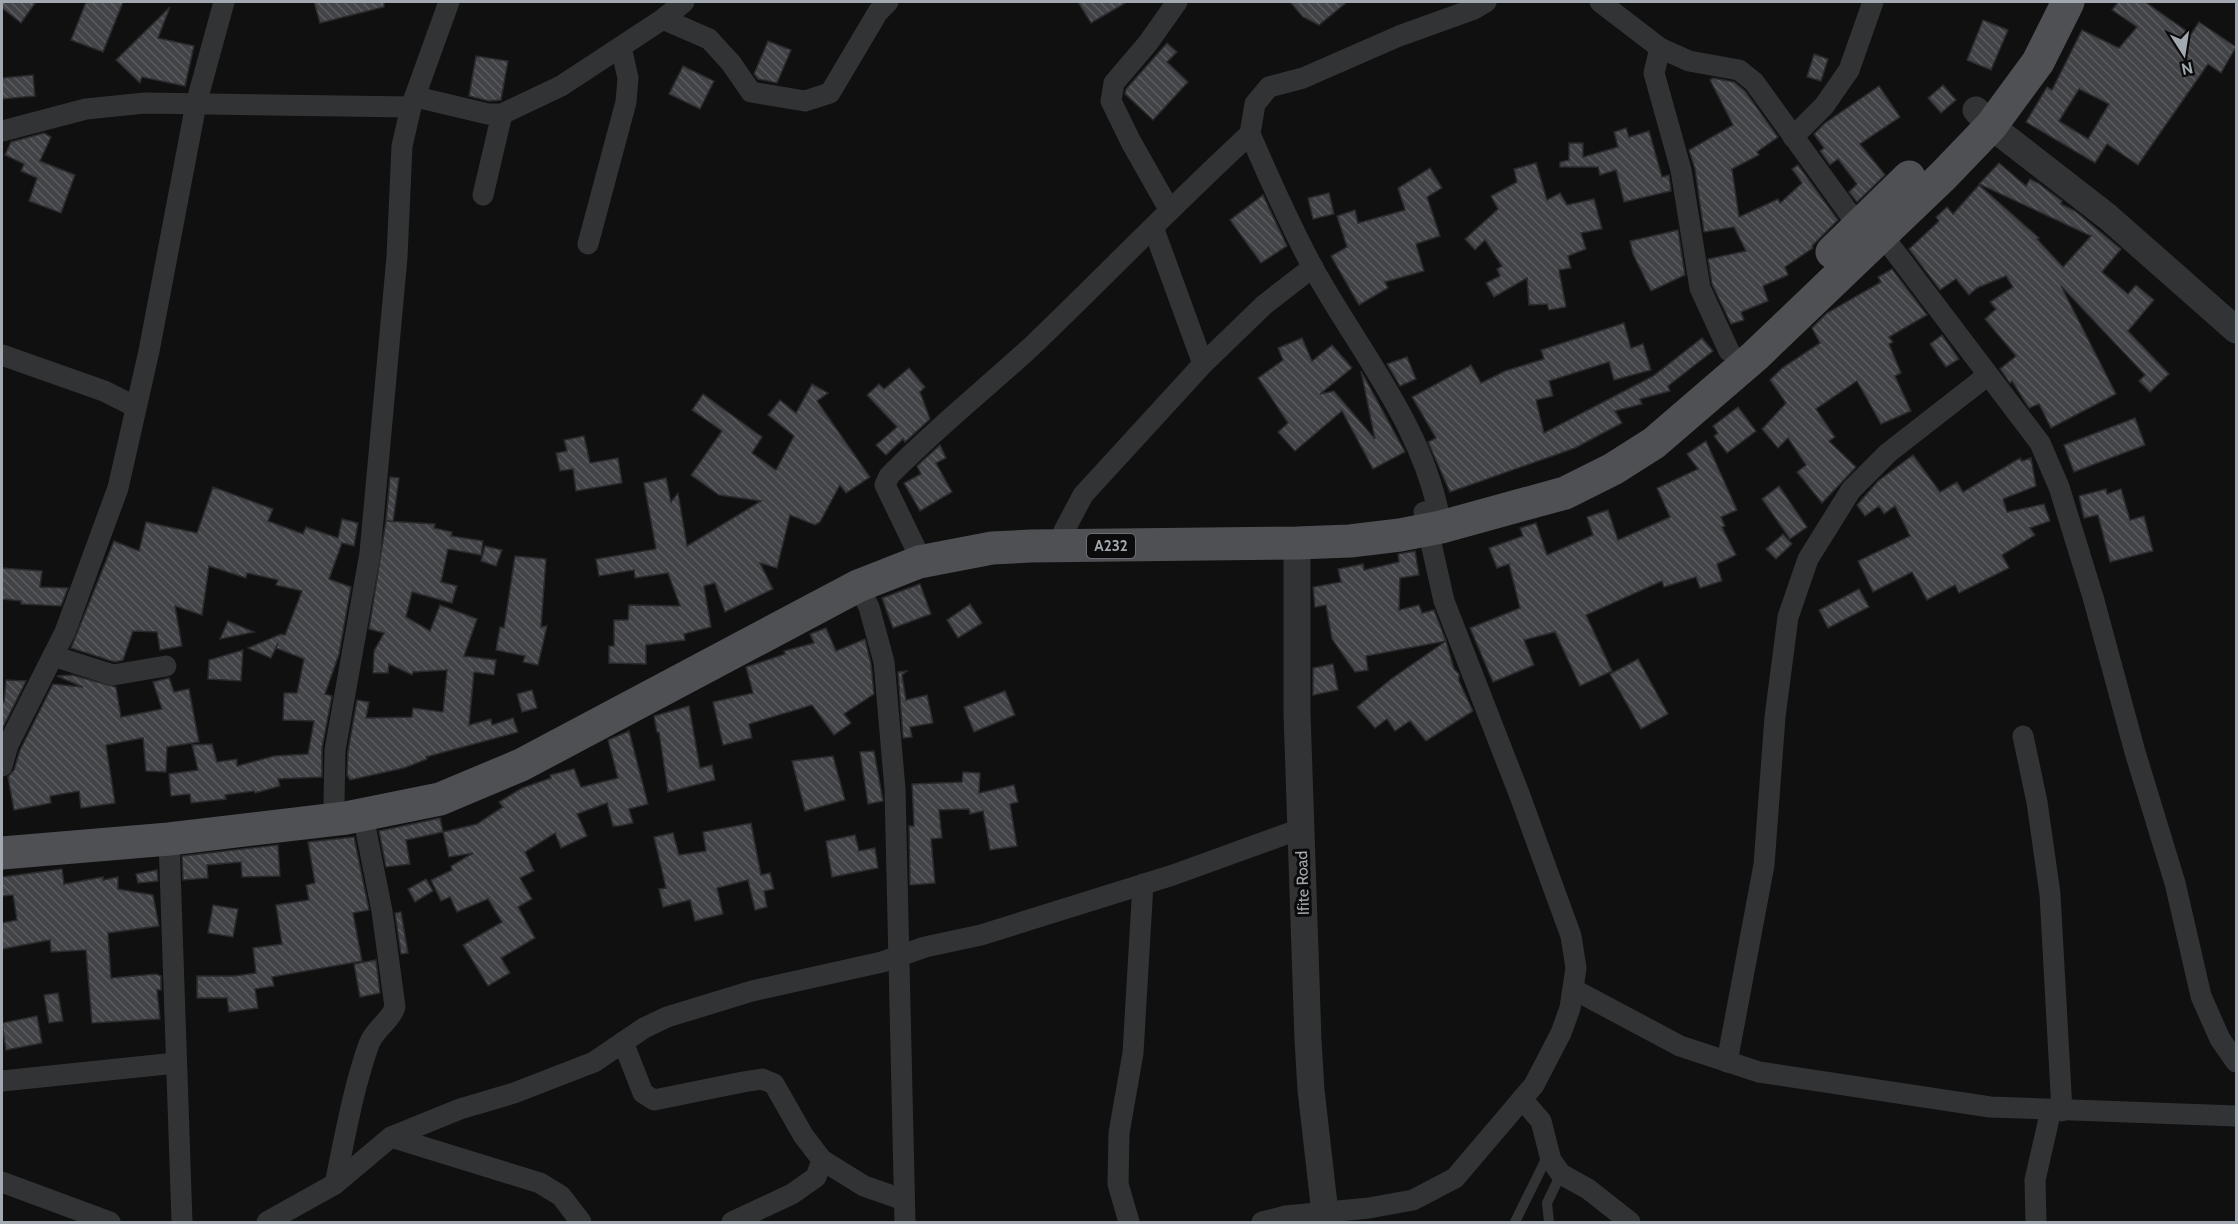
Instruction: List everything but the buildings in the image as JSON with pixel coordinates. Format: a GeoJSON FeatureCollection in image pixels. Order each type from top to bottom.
{"type":"FeatureCollection","features":[{"type":"Feature","properties":{"kind":"main road","name":"A232"},"geometry":{"type":"LineString","coordinates":[[1983,118],[2001,78],[2045,2]]}},
{"type":"Feature","properties":{"kind":"main road","name":"A232"},"geometry":{"type":"LineString","coordinates":[[2,837],[253,814],[424,785],[462,773],[527,745],[780,608],[851,573],[915,547],[986,531],[1162,532],[1287,529],[1433,519],[1565,493],[1613,469],[1654,443],[1755,356],[1871,231],[2038,62],[2068,2]]}},
{"type":"Feature","properties":{"kind":"main road","name":"A232"},"geometry":{"type":"LineString","coordinates":[[2,853],[170,839],[363,816],[440,799],[521,765],[858,586],[919,562],[992,548],[1350,541],[1433,519],[1553,480],[1589,463],[1645,426],[1699,382],[1729,351],[1871,231]]}},
{"type":"Feature","properties":{"kind":"street"},"geometry":{"type":"LineString","coordinates":[[2,766],[8,745],[53,656],[81,590],[118,488],[196,104],[224,2]]}},
{"type":"Feature","properties":{"kind":"street"},"geometry":{"type":"LineString","coordinates":[[334,802],[335,750],[370,553],[397,257],[402,146],[413,102],[449,2]]}},
{"type":"Feature","properties":{"kind":"street"},"geometry":{"type":"LineString","coordinates":[[2,131],[87,109],[145,104],[413,102],[488,114],[502,114],[561,86],[663,19],[684,2]]}},
{"type":"Feature","properties":{"kind":"street"},"geometry":{"type":"LineString","coordinates":[[663,19],[709,39],[731,63],[751,92],[805,101],[830,93],[878,12],[888,2]]}},
{"type":"Feature","properties":{"kind":"street"},"geometry":{"type":"LineString","coordinates":[[1169,209],[1111,101],[1114,83],[1148,43],[1177,2]]}},
{"type":"Feature","properties":{"kind":"street"},"geometry":{"type":"LineString","coordinates":[[1262,1222],[1286,1216],[1326,1217],[1413,1200],[1455,1178],[1534,1085],[1561,1033],[1573,988],[1575,968],[1571,936],[1560,902],[1444,601],[1433,519],[1421,454],[1346,320],[1313,267],[1250,134],[1255,105],[1269,87],[1304,78],[1399,36],[1474,9],[1486,2]]}},
{"type":"Feature","properties":{"kind":"street"},"geometry":{"type":"LineString","coordinates":[[1600,2],[1619,8],[1660,48],[1689,61],[1739,70],[1754,82],[1793,137],[1988,375],[2040,443],[2059,487],[2093,597],[2135,752],[2175,883],[2201,996],[2220,1039],[2236,1062]]}},
{"type":"Feature","properties":{"kind":"street"},"geometry":{"type":"LineString","coordinates":[[1793,137],[1824,106],[1849,70],[1873,2]]}},
{"type":"Feature","properties":{"kind":"street"},"geometry":{"type":"LineString","coordinates":[[588,244],[626,102],[628,78],[621,47]]}},
{"type":"Feature","properties":{"kind":"street"},"geometry":{"type":"LineString","coordinates":[[1660,48],[1654,73],[1681,170],[1700,288],[1729,351]]}},
{"type":"Feature","properties":{"kind":"street"},"geometry":{"type":"LineString","coordinates":[[483,195],[502,114]]}},
{"type":"Feature","properties":{"kind":"street"},"geometry":{"type":"LineString","coordinates":[[1983,118],[2108,217],[2236,330]]}},
{"type":"Feature","properties":{"kind":"street"},"geometry":{"type":"LineString","coordinates":[[915,547],[885,485],[889,476],[1028,349],[1169,209],[1250,134]]}},
{"type":"Feature","properties":{"kind":"street"},"geometry":{"type":"LineString","coordinates":[[1153,227],[1203,364]]}},
{"type":"Feature","properties":{"kind":"street"},"geometry":{"type":"LineString","coordinates":[[1064,531],[1083,495],[1203,364],[1264,305],[1313,267]]}},
{"type":"Feature","properties":{"kind":"street"},"geometry":{"type":"LineString","coordinates":[[2,355],[104,391],[136,407]]}},
{"type":"Feature","properties":{"kind":"street"},"geometry":{"type":"LineString","coordinates":[[1727,1062],[1764,865],[1775,717],[1788,617],[1808,559],[1851,490],[1888,453],[1988,375]]}},
{"type":"Feature","properties":{"kind":"street","name":"Ifite Road"},"geometry":{"type":"LineString","coordinates":[[1297,543],[1297,713],[1311,1090],[1326,1217]]}},
{"type":"Feature","properties":{"kind":"street"},"geometry":{"type":"LineString","coordinates":[[858,586],[875,623],[884,662],[895,789],[904,1222]]}},
{"type":"Feature","properties":{"kind":"street"},"geometry":{"type":"LineString","coordinates":[[53,656],[113,675],[166,666]]}},
{"type":"Feature","properties":{"kind":"street"},"geometry":{"type":"LineString","coordinates":[[2023,736],[2037,802],[2050,894],[2057,1111],[2035,1180],[2036,1222]]}},
{"type":"Feature","properties":{"kind":"street"},"geometry":{"type":"LineString","coordinates":[[335,1184],[354,1096],[370,1042],[374,1032],[393,1015],[395,1007],[389,981],[382,911],[363,816]]}},
{"type":"Feature","properties":{"kind":"street"},"geometry":{"type":"LineString","coordinates":[[267,1222],[335,1184],[391,1137],[460,1109],[514,1093],[594,1062],[623,1042],[667,1017],[714,1002],[897,958],[925,946],[981,935],[1143,884],[1300,829]]}},
{"type":"Feature","properties":{"kind":"street"},"geometry":{"type":"LineString","coordinates":[[170,839],[182,1222]]}},
{"type":"Feature","properties":{"kind":"street"},"geometry":{"type":"LineString","coordinates":[[1129,1222],[1118,1184],[1119,1133],[1133,1053],[1143,884]]}},
{"type":"Feature","properties":{"kind":"street"},"geometry":{"type":"LineString","coordinates":[[1573,988],[1680,1046],[1759,1072],[1990,1107],[2236,1116]]}},
{"type":"Feature","properties":{"kind":"street"},"geometry":{"type":"LineString","coordinates":[[623,1042],[643,1094],[654,1100],[762,1079],[774,1084],[803,1135],[822,1160],[864,1186],[904,1200]]}},
{"type":"Feature","properties":{"kind":"street"},"geometry":{"type":"LineString","coordinates":[[2,1081],[176,1063]]}},
{"type":"Feature","properties":{"kind":"street"},"geometry":{"type":"LineString","coordinates":[[1521,1099],[1541,1121],[1549,1152],[1561,1174],[1588,1189],[1630,1222]]}},
{"type":"Feature","properties":{"kind":"street"},"geometry":{"type":"LineString","coordinates":[[391,1137],[540,1183],[561,1196],[581,1222]]}},
{"type":"Feature","properties":{"kind":"street"},"geometry":{"type":"LineString","coordinates":[[732,1222],[792,1194],[816,1177],[822,1160]]}},
{"type":"Feature","properties":{"kind":"street"},"geometry":{"type":"LineString","coordinates":[[2,1182],[110,1222]]}},
{"type":"Feature","properties":{"kind":"lane"},"geometry":{"type":"LineString","coordinates":[[1515,1222],[1549,1152]]}},
{"type":"Feature","properties":{"kind":"lane"},"geometry":{"type":"LineString","coordinates":[[1548,1222],[1547,1203],[1561,1174]]}}]}
